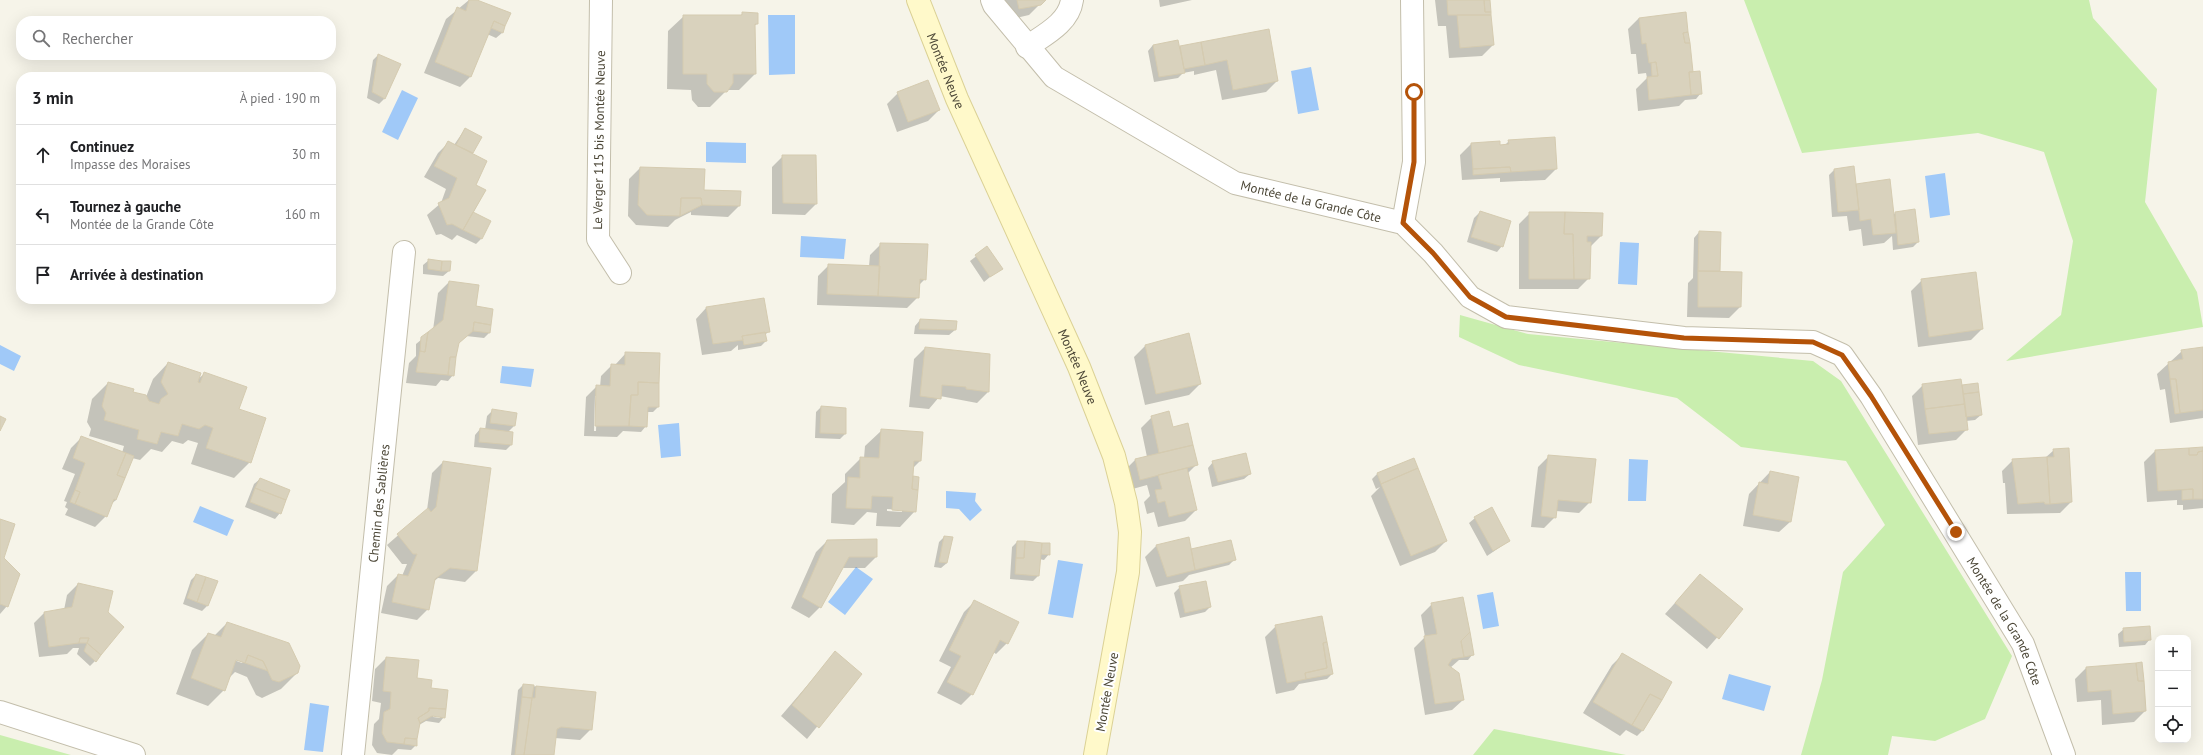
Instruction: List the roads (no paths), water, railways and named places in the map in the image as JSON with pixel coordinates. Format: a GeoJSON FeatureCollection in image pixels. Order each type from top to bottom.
{"type":"FeatureCollection","features":[{"type":"Feature","properties":{"kind":"street","name":"Le Verger 115 bis Montée Neuve"},"geometry":{"type":"LineString","coordinates":[[601,0],[598,239],[620,273]]}},
{"type":"Feature","properties":{"kind":"street","name":"Montée Neuve"},"geometry":{"type":"LineString","coordinates":[[918,0],[957,99],[1079,367],[1114,456],[1126,503],[1130,532],[1128,572],[1095,755]]}},
{"type":"Feature","properties":{"kind":"street","name":"Montée de la Grande Côte"},"geometry":{"type":"LineString","coordinates":[[992,0],[994,5],[1033,54],[1054,77],[1235,183],[1403,223],[1433,253],[1470,297],[1506,317],[1684,338],[1813,342],[1842,355],[1871,396],[2023,644],[2064,755]]}},
{"type":"Feature","properties":{"kind":"street"},"geometry":{"type":"LineString","coordinates":[[1033,54],[1071,9],[1072,0]]}},
{"type":"Feature","properties":{"kind":"street"},"geometry":{"type":"LineString","coordinates":[[1403,223],[1414,162],[1412,0]]}},
{"type":"Feature","properties":{"kind":"street","name":"Chemin des Sablières"},"geometry":{"type":"LineString","coordinates":[[353,755],[404,252]]}},
{"type":"Feature","properties":{"kind":"street"},"geometry":{"type":"LineString","coordinates":[[0,712],[134,755]]}},
{"type":"Feature","properties":{"kind":"water"},"geometry":{"type":"Polygon","coordinates":[[[768,15],[795,15],[795,74],[769,75],[768,15]]]}},
{"type":"Feature","properties":{"kind":"water"},"geometry":{"type":"Polygon","coordinates":[[[1311,67],[1319,110],[1298,114],[1291,71],[1311,67]]]}},
{"type":"Feature","properties":{"kind":"water"},"geometry":{"type":"Polygon","coordinates":[[[402,90],[418,98],[398,140],[382,132],[402,90]]]}},
{"type":"Feature","properties":{"kind":"water"},"geometry":{"type":"Polygon","coordinates":[[[706,142],[746,143],[746,163],[706,162],[706,142]]]}},
{"type":"Feature","properties":{"kind":"water"},"geometry":{"type":"Polygon","coordinates":[[[1945,173],[1950,215],[1930,218],[1925,176],[1945,173]]]}},
{"type":"Feature","properties":{"kind":"water"},"geometry":{"type":"Polygon","coordinates":[[[801,236],[846,239],[844,259],[800,257],[801,236]]]}},
{"type":"Feature","properties":{"kind":"water"},"geometry":{"type":"Polygon","coordinates":[[[1620,242],[1639,243],[1637,285],[1618,284],[1620,242]]]}},
{"type":"Feature","properties":{"kind":"water"},"geometry":{"type":"Polygon","coordinates":[[[0,345],[21,356],[14,371],[0,364],[0,345]]]}},
{"type":"Feature","properties":{"kind":"water"},"geometry":{"type":"Polygon","coordinates":[[[502,366],[534,369],[531,387],[500,383],[502,366]]]}},
{"type":"Feature","properties":{"kind":"water"},"geometry":{"type":"Polygon","coordinates":[[[679,423],[681,456],[661,458],[658,425],[679,423]]]}},
{"type":"Feature","properties":{"kind":"water"},"geometry":{"type":"Polygon","coordinates":[[[1629,459],[1648,460],[1646,501],[1628,501],[1629,459]]]}},
{"type":"Feature","properties":{"kind":"water"},"geometry":{"type":"Polygon","coordinates":[[[946,491],[976,493],[975,501],[982,510],[970,521],[959,509],[946,508],[946,491]]]}},
{"type":"Feature","properties":{"kind":"water"},"geometry":{"type":"Polygon","coordinates":[[[200,506],[234,520],[227,536],[193,522],[200,506]]]}},
{"type":"Feature","properties":{"kind":"water"},"geometry":{"type":"Polygon","coordinates":[[[1058,560],[1083,564],[1073,618],[1048,614],[1058,560]]]}},
{"type":"Feature","properties":{"kind":"water"},"geometry":{"type":"Polygon","coordinates":[[[856,567],[873,579],[845,615],[828,602],[856,567]]]}},
{"type":"Feature","properties":{"kind":"water"},"geometry":{"type":"Polygon","coordinates":[[[2125,572],[2141,572],[2141,611],[2126,611],[2125,572]]]}},
{"type":"Feature","properties":{"kind":"water"},"geometry":{"type":"Polygon","coordinates":[[[1493,592],[1499,626],[1483,629],[1477,595],[1493,592]]]}},
{"type":"Feature","properties":{"kind":"water"},"geometry":{"type":"Polygon","coordinates":[[[1729,674],[1771,686],[1764,711],[1722,699],[1729,674]]]}},
{"type":"Feature","properties":{"kind":"water"},"geometry":{"type":"Polygon","coordinates":[[[310,703],[329,706],[323,752],[304,750],[310,703]]]}}]}
